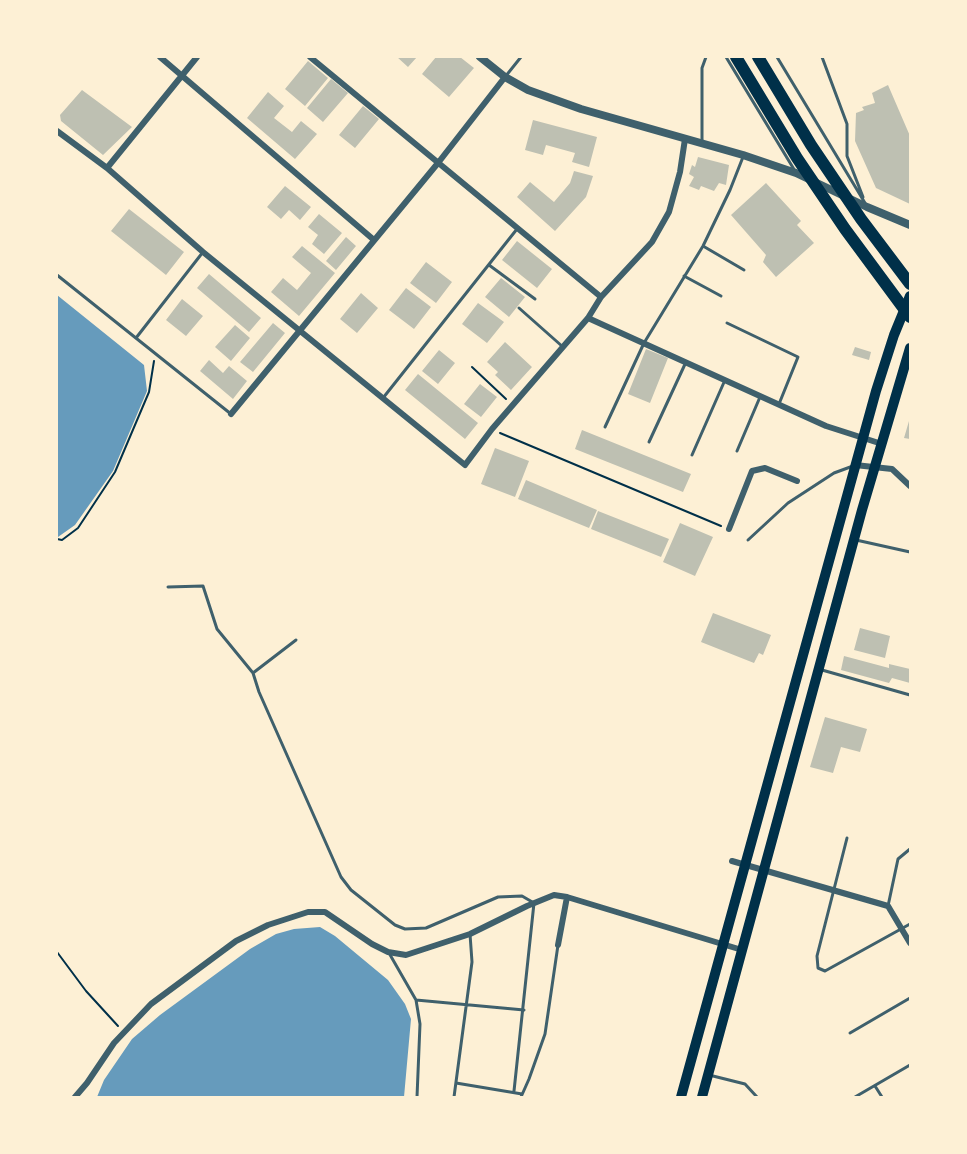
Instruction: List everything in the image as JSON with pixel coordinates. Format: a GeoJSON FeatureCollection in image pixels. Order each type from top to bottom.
{"type":"FeatureCollection","features":[{"type":"Feature","properties":{"kind":"highway"},"geometry":{"type":"LineString","coordinates":[[736,57],[797,158],[910,317]]}},
{"type":"Feature","properties":{"kind":"highway"},"geometry":{"type":"LineString","coordinates":[[758,57],[811,145],[861,219],[910,284]]}},
{"type":"Feature","properties":{"kind":"main road"},"geometry":{"type":"LineString","coordinates":[[681,1097],[855,465],[894,335],[910,296]]}},
{"type":"Feature","properties":{"kind":"main road"},"geometry":{"type":"LineString","coordinates":[[702,1097],[818,668],[910,348]]}},
{"type":"Feature","properties":{"kind":"street"},"geometry":{"type":"LineString","coordinates":[[160,57],[374,240]]}},
{"type":"Feature","properties":{"kind":"street"},"geometry":{"type":"LineString","coordinates":[[107,168],[197,57]]}},
{"type":"Feature","properties":{"kind":"street"},"geometry":{"type":"LineString","coordinates":[[310,57],[602,297]]}},
{"type":"Feature","properties":{"kind":"street"},"geometry":{"type":"LineString","coordinates":[[480,57],[505,77],[528,90],[581,109],[702,143],[796,173],[910,225]]}},
{"type":"Feature","properties":{"kind":"street"},"geometry":{"type":"LineString","coordinates":[[231,414],[438,163],[505,77]]}},
{"type":"Feature","properties":{"kind":"street"},"geometry":{"type":"LineString","coordinates":[[57,131],[107,168],[203,252],[465,465],[492,429],[588,318],[602,297],[652,242],[669,212],[680,172],[685,139]]}},
{"type":"Feature","properties":{"kind":"street"},"geometry":{"type":"LineString","coordinates":[[588,318],[826,426],[882,444]]}},
{"type":"Feature","properties":{"kind":"street"},"geometry":{"type":"LineString","coordinates":[[855,465],[892,469],[910,486]]}},
{"type":"Feature","properties":{"kind":"street"},"geometry":{"type":"LineString","coordinates":[[729,529],[752,471],[765,468],[797,482]]}},
{"type":"Feature","properties":{"kind":"street"},"geometry":{"type":"LineString","coordinates":[[732,861],[888,906],[910,943]]}},
{"type":"Feature","properties":{"kind":"street"},"geometry":{"type":"LineString","coordinates":[[75,1097],[114,1043],[151,1004],[236,941],[268,925],[308,912],[325,912],[372,944],[388,952],[406,955],[470,934],[554,895],[742,950]]}},
{"type":"Feature","properties":{"kind":"street"},"geometry":{"type":"LineString","coordinates":[[558,945],[567,897]]}},
{"type":"Feature","properties":{"kind":"lane"},"geometry":{"type":"LineString","coordinates":[[505,77],[521,57]]}},
{"type":"Feature","properties":{"kind":"lane"},"geometry":{"type":"LineString","coordinates":[[702,143],[702,68],[706,57]]}},
{"type":"Feature","properties":{"kind":"lane"},"geometry":{"type":"LineString","coordinates":[[726,57],[796,173]]}},
{"type":"Feature","properties":{"kind":"lane"},"geometry":{"type":"LineString","coordinates":[[777,57],[867,207]]}},
{"type":"Feature","properties":{"kind":"lane"},"geometry":{"type":"LineString","coordinates":[[822,57],[847,124],[847,156],[867,207]]}},
{"type":"Feature","properties":{"kind":"lane"},"geometry":{"type":"LineString","coordinates":[[604,427],[644,343],[703,246],[730,190],[743,156]]}},
{"type":"Feature","properties":{"kind":"lane"},"geometry":{"type":"LineString","coordinates":[[382,399],[518,228]]}},
{"type":"Feature","properties":{"kind":"lane"},"geometry":{"type":"LineString","coordinates":[[703,246],[744,270]]}},
{"type":"Feature","properties":{"kind":"lane"},"geometry":{"type":"LineString","coordinates":[[136,338],[203,252]]}},
{"type":"Feature","properties":{"kind":"lane"},"geometry":{"type":"LineString","coordinates":[[489,265],[535,299]]}},
{"type":"Feature","properties":{"kind":"lane"},"geometry":{"type":"LineString","coordinates":[[57,275],[231,414]]}},
{"type":"Feature","properties":{"kind":"lane"},"geometry":{"type":"LineString","coordinates":[[684,276],[721,296]]}},
{"type":"Feature","properties":{"kind":"lane"},"geometry":{"type":"LineString","coordinates":[[519,308],[563,347]]}},
{"type":"Feature","properties":{"kind":"lane"},"geometry":{"type":"LineString","coordinates":[[727,323],[798,357],[779,404]]}},
{"type":"Feature","properties":{"kind":"lane"},"geometry":{"type":"LineString","coordinates":[[649,442],[686,362]]}},
{"type":"Feature","properties":{"kind":"lane"},"geometry":{"type":"LineString","coordinates":[[692,455],[725,380]]}},
{"type":"Feature","properties":{"kind":"lane"},"geometry":{"type":"LineString","coordinates":[[737,451],[761,396]]}},
{"type":"Feature","properties":{"kind":"lane"},"geometry":{"type":"LineString","coordinates":[[748,540],[788,503],[834,473],[855,465]]}},
{"type":"Feature","properties":{"kind":"lane"},"geometry":{"type":"LineString","coordinates":[[854,539],[910,552]]}},
{"type":"Feature","properties":{"kind":"lane"},"geometry":{"type":"LineString","coordinates":[[168,587],[203,585],[217,629],[253,673],[271,720],[341,877],[351,890],[395,925],[405,928],[426,928],[498,897],[522,896],[534,903],[514,1091]]}},
{"type":"Feature","properties":{"kind":"lane"},"geometry":{"type":"LineString","coordinates":[[253,673],[296,640]]}},
{"type":"Feature","properties":{"kind":"lane"},"geometry":{"type":"LineString","coordinates":[[818,668],[910,695]]}},
{"type":"Feature","properties":{"kind":"lane"},"geometry":{"type":"LineString","coordinates":[[847,838],[817,956],[818,968],[825,972],[910,924]]}},
{"type":"Feature","properties":{"kind":"lane"},"geometry":{"type":"LineString","coordinates":[[888,906],[898,859],[910,849]]}},
{"type":"Feature","properties":{"kind":"lane"},"geometry":{"type":"LineString","coordinates":[[454,1097],[472,962],[470,934]]}},
{"type":"Feature","properties":{"kind":"lane"},"geometry":{"type":"LineString","coordinates":[[456,1083],[514,1091],[521,1095],[545,1034],[558,945]]}},
{"type":"Feature","properties":{"kind":"lane"},"geometry":{"type":"LineString","coordinates":[[388,952],[416,1000],[420,1024],[417,1097]]}},
{"type":"Feature","properties":{"kind":"lane"},"geometry":{"type":"LineString","coordinates":[[849,1033],[910,998]]}},
{"type":"Feature","properties":{"kind":"lane"},"geometry":{"type":"LineString","coordinates":[[416,1000],[524,1010]]}},
{"type":"Feature","properties":{"kind":"lane"},"geometry":{"type":"LineString","coordinates":[[855,1097],[910,1065]]}},
{"type":"Feature","properties":{"kind":"lane"},"geometry":{"type":"LineString","coordinates":[[707,1075],[745,1084],[757,1097]]}},
{"type":"Feature","properties":{"kind":"lane"},"geometry":{"type":"LineString","coordinates":[[875,1085],[882,1097]]}},
{"type":"Feature","properties":{"kind":"path"},"geometry":{"type":"LineString","coordinates":[[57,539],[62,540],[78,528],[115,472],[149,392],[156,354]]}},
{"type":"Feature","properties":{"kind":"path"},"geometry":{"type":"LineString","coordinates":[[472,367],[513,405]]}},
{"type":"Feature","properties":{"kind":"path"},"geometry":{"type":"LineString","coordinates":[[492,429],[729,529]]}},
{"type":"Feature","properties":{"kind":"path"},"geometry":{"type":"LineString","coordinates":[[57,952],[86,991],[124,1032]]}},
{"type":"Feature","properties":{"kind":"water"},"geometry":{"type":"Polygon","coordinates":[[[57,295],[144,365],[147,391],[113,471],[75,525],[58,537],[57,295]]]}},
{"type":"Feature","properties":{"kind":"water"},"geometry":{"type":"Polygon","coordinates":[[[320,927],[335,936],[388,980],[405,1004],[411,1019],[404,1097],[97,1097],[104,1080],[132,1039],[160,1015],[250,949],[276,934],[294,929],[320,927]]]}},
{"type":"Feature","properties":{"kind":"building"},"geometry":{"type":"Polygon","coordinates":[[[397,57],[417,57],[408,67],[397,57]]]}},
{"type":"Feature","properties":{"kind":"building"},"geometry":{"type":"Polygon","coordinates":[[[436,57],[460,57],[474,68],[449,97],[422,74],[436,57]]]}},
{"type":"Feature","properties":{"kind":"building"},"geometry":{"type":"Polygon","coordinates":[[[308,61],[328,78],[305,106],[285,89],[308,61]]]}},
{"type":"Feature","properties":{"kind":"building"},"geometry":{"type":"Polygon","coordinates":[[[331,79],[348,93],[323,122],[307,108],[331,79]]]}},
{"type":"Feature","properties":{"kind":"building"},"geometry":{"type":"Polygon","coordinates":[[[888,85],[910,136],[910,204],[876,188],[855,141],[856,113],[864,110],[862,107],[875,103],[872,93],[888,85]]]}},
{"type":"Feature","properties":{"kind":"building"},"geometry":{"type":"Polygon","coordinates":[[[82,90],[132,127],[103,155],[61,121],[60,115],[82,90]]]}},
{"type":"Feature","properties":{"kind":"building"},"geometry":{"type":"Polygon","coordinates":[[[268,92],[284,106],[274,118],[292,132],[301,121],[317,134],[295,159],[247,118],[268,92]]]}},
{"type":"Feature","properties":{"kind":"building"},"geometry":{"type":"Polygon","coordinates":[[[363,106],[379,119],[355,148],[339,135],[363,106]]]}},
{"type":"Feature","properties":{"kind":"building"},"geometry":{"type":"Polygon","coordinates":[[[533,120],[597,137],[589,167],[572,162],[575,153],[546,145],[543,155],[525,150],[533,120]]]}},
{"type":"Feature","properties":{"kind":"building"},"geometry":{"type":"Polygon","coordinates":[[[698,157],[729,165],[726,185],[719,183],[714,191],[701,186],[699,190],[689,186],[694,177],[689,174],[692,165],[695,167],[698,157]]]}},
{"type":"Feature","properties":{"kind":"building"},"geometry":{"type":"Polygon","coordinates":[[[574,171],[593,176],[586,197],[555,231],[517,197],[530,182],[554,202],[570,183],[574,171]]]}},
{"type":"Feature","properties":{"kind":"building"},"geometry":{"type":"Polygon","coordinates":[[[766,183],[801,221],[797,225],[814,243],[776,277],[763,262],[766,255],[731,215],[766,183]]]}},
{"type":"Feature","properties":{"kind":"building"},"geometry":{"type":"Polygon","coordinates":[[[285,186],[311,207],[300,220],[289,210],[281,219],[267,207],[285,186]]]}},
{"type":"Feature","properties":{"kind":"building"},"geometry":{"type":"Polygon","coordinates":[[[129,209],[184,252],[166,275],[111,231],[129,209]]]}},
{"type":"Feature","properties":{"kind":"building"},"geometry":{"type":"Polygon","coordinates":[[[319,214],[342,233],[324,254],[312,244],[318,235],[308,227],[319,214]]]}},
{"type":"Feature","properties":{"kind":"building"},"geometry":{"type":"Polygon","coordinates":[[[346,237],[356,246],[336,270],[326,261],[346,237]]]}},
{"type":"Feature","properties":{"kind":"building"},"geometry":{"type":"Polygon","coordinates":[[[517,241],[552,269],[537,288],[502,260],[517,241]]]}},
{"type":"Feature","properties":{"kind":"building"},"geometry":{"type":"Polygon","coordinates":[[[302,246],[335,273],[299,316],[271,292],[283,278],[297,290],[311,273],[292,257],[302,246]]]}},
{"type":"Feature","properties":{"kind":"building"},"geometry":{"type":"Polygon","coordinates":[[[426,262],[452,282],[436,303],[410,283],[426,262]]]}},
{"type":"Feature","properties":{"kind":"building"},"geometry":{"type":"Polygon","coordinates":[[[209,274],[261,318],[249,332],[197,288],[209,274]]]}},
{"type":"Feature","properties":{"kind":"building"},"geometry":{"type":"Polygon","coordinates":[[[501,278],[525,297],[509,317],[485,297],[501,278]]]}},
{"type":"Feature","properties":{"kind":"building"},"geometry":{"type":"Polygon","coordinates":[[[406,288],[431,307],[414,329],[389,310],[406,288]]]}},
{"type":"Feature","properties":{"kind":"building"},"geometry":{"type":"Polygon","coordinates":[[[361,293],[378,308],[357,333],[340,319],[361,293]]]}},
{"type":"Feature","properties":{"kind":"building"},"geometry":{"type":"Polygon","coordinates":[[[182,299],[203,316],[186,336],[166,320],[182,299]]]}},
{"type":"Feature","properties":{"kind":"building"},"geometry":{"type":"Polygon","coordinates":[[[478,303],[504,322],[487,343],[462,324],[478,303]]]}},
{"type":"Feature","properties":{"kind":"building"},"geometry":{"type":"Polygon","coordinates":[[[273,323],[285,333],[253,372],[240,362],[273,323]]]}},
{"type":"Feature","properties":{"kind":"building"},"geometry":{"type":"Polygon","coordinates":[[[235,325],[250,338],[231,361],[215,347],[235,325]]]}},
{"type":"Feature","properties":{"kind":"building"},"geometry":{"type":"Polygon","coordinates":[[[505,342],[532,367],[511,390],[495,375],[498,372],[487,362],[505,342]]]}},
{"type":"Feature","properties":{"kind":"building"},"geometry":{"type":"Polygon","coordinates":[[[855,347],[871,352],[869,360],[852,355],[855,347]]]}},
{"type":"Feature","properties":{"kind":"building"},"geometry":{"type":"Polygon","coordinates":[[[646,349],[668,358],[650,403],[628,394],[646,349]]]}},
{"type":"Feature","properties":{"kind":"building"},"geometry":{"type":"Polygon","coordinates":[[[439,350],[455,363],[438,384],[422,371],[439,350]]]}},
{"type":"Feature","properties":{"kind":"building"},"geometry":{"type":"Polygon","coordinates":[[[209,360],[223,373],[229,366],[247,381],[233,399],[200,371],[209,360]]]}},
{"type":"Feature","properties":{"kind":"building"},"geometry":{"type":"Polygon","coordinates":[[[418,374],[478,423],[465,439],[405,390],[418,374]]]}},
{"type":"Feature","properties":{"kind":"building"},"geometry":{"type":"Polygon","coordinates":[[[480,384],[497,397],[481,417],[464,404],[480,384]]]}},
{"type":"Feature","properties":{"kind":"building"},"geometry":{"type":"Polygon","coordinates":[[[910,421],[910,439],[904,438],[910,421]]]}},
{"type":"Feature","properties":{"kind":"building"},"geometry":{"type":"Polygon","coordinates":[[[582,430],[691,474],[683,492],[575,449],[582,430]]]}},
{"type":"Feature","properties":{"kind":"building"},"geometry":{"type":"Polygon","coordinates":[[[495,448],[529,461],[515,497],[481,484],[495,448]]]}},
{"type":"Feature","properties":{"kind":"building"},"geometry":{"type":"Polygon","coordinates":[[[526,480],[597,510],[589,528],[518,499],[526,480]]]}},
{"type":"Feature","properties":{"kind":"building"},"geometry":{"type":"Polygon","coordinates":[[[598,511],[669,539],[661,557],[591,529],[598,511]]]}},
{"type":"Feature","properties":{"kind":"building"},"geometry":{"type":"Polygon","coordinates":[[[680,523],[713,537],[695,576],[663,562],[680,523]]]}},
{"type":"Feature","properties":{"kind":"building"},"geometry":{"type":"Polygon","coordinates":[[[713,613],[771,635],[763,655],[759,653],[754,663],[701,642],[713,613]]]}},
{"type":"Feature","properties":{"kind":"building"},"geometry":{"type":"Polygon","coordinates":[[[860,628],[890,636],[885,658],[854,650],[860,628]]]}},
{"type":"Feature","properties":{"kind":"building"},"geometry":{"type":"Polygon","coordinates":[[[844,656],[889,668],[889,664],[910,669],[910,683],[892,678],[889,683],[841,670],[844,656]]]}},
{"type":"Feature","properties":{"kind":"building"},"geometry":{"type":"Polygon","coordinates":[[[825,717],[867,729],[860,752],[841,747],[833,773],[810,767],[825,717]]]}}]}
